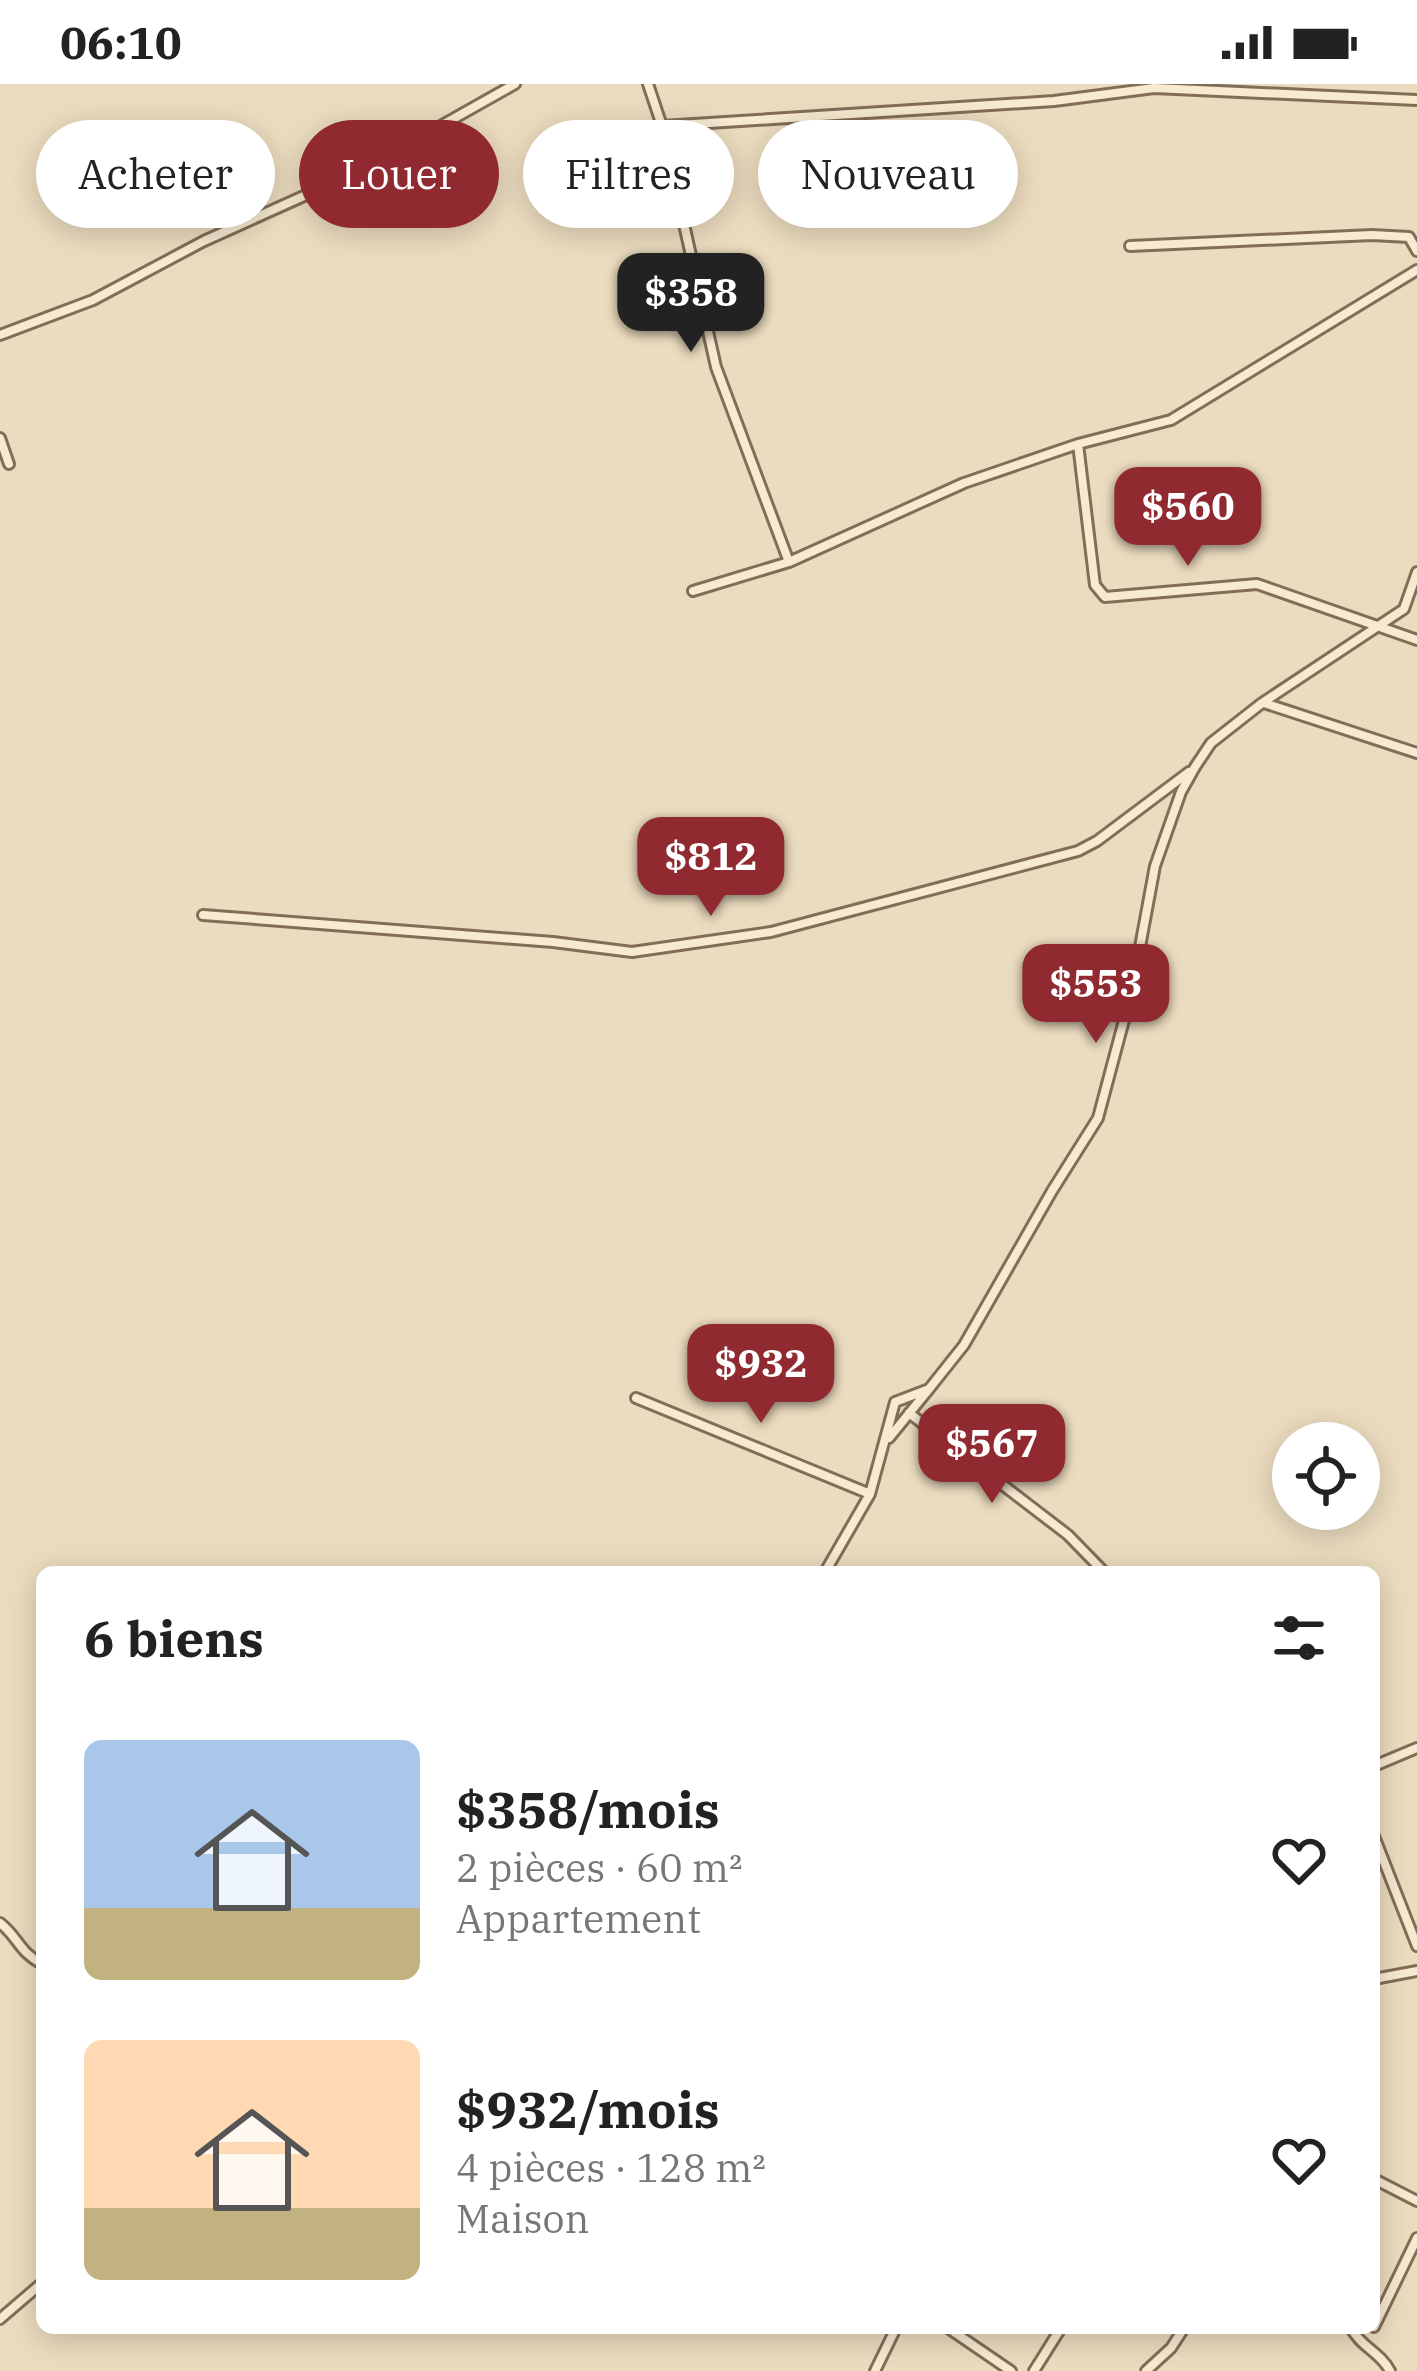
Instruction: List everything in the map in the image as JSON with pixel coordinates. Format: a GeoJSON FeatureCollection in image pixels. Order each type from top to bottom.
{"type":"FeatureCollection","features":[{"type":"Feature","properties":{"kind":"street"},"geometry":{"type":"LineString","coordinates":[[0,335],[93,300],[204,241],[366,168],[515,84]]}},
{"type":"Feature","properties":{"kind":"street"},"geometry":{"type":"LineString","coordinates":[[648,84],[660,120]]}},
{"type":"Feature","properties":{"kind":"street"},"geometry":{"type":"LineString","coordinates":[[734,121],[1054,101],[1187,87],[1417,100]]}},
{"type":"Feature","properties":{"kind":"street"},"geometry":{"type":"LineString","coordinates":[[685,228],[716,367],[789,562]]}},
{"type":"Feature","properties":{"kind":"street"},"geometry":{"type":"LineString","coordinates":[[1130,246],[1372,236],[1408,237],[1417,251]]}},
{"type":"Feature","properties":{"kind":"street"},"geometry":{"type":"LineString","coordinates":[[693,591],[789,562],[964,483],[1078,444],[1171,420],[1417,270]]}},
{"type":"Feature","properties":{"kind":"street"},"geometry":{"type":"LineString","coordinates":[[0,438],[9,464]]}},
{"type":"Feature","properties":{"kind":"street"},"geometry":{"type":"LineString","coordinates":[[1078,444],[1095,585],[1105,597],[1256,584],[1417,640]]}},
{"type":"Feature","properties":{"kind":"street"},"geometry":{"type":"LineString","coordinates":[[888,1439],[976,1326],[1102,1109],[1132,990],[1155,866],[1181,792],[1195,767],[1211,743],[1262,703],[1408,602],[1417,572]]}},
{"type":"Feature","properties":{"kind":"street"},"geometry":{"type":"LineString","coordinates":[[1262,703],[1417,753]]}},
{"type":"Feature","properties":{"kind":"street"},"geometry":{"type":"LineString","coordinates":[[203,915],[553,942],[608,952],[771,932],[1078,851],[1097,842],[1195,767]]}},
{"type":"Feature","properties":{"kind":"street"},"geometry":{"type":"LineString","coordinates":[[828,1566],[870,1494],[895,1402],[929,1389]]}},
{"type":"Feature","properties":{"kind":"street"},"geometry":{"type":"LineString","coordinates":[[636,1398],[870,1494]]}},
{"type":"Feature","properties":{"kind":"street"},"geometry":{"type":"LineString","coordinates":[[909,1413],[1068,1535],[1098,1566]]}},
{"type":"Feature","properties":{"kind":"street"},"geometry":{"type":"LineString","coordinates":[[1380,1763],[1417,1748]]}},
{"type":"Feature","properties":{"kind":"street"},"geometry":{"type":"LineString","coordinates":[[1380,1851],[1417,1946]]}},
{"type":"Feature","properties":{"kind":"street"},"geometry":{"type":"LineString","coordinates":[[0,1923],[10,1930],[22,1952],[36,1960]]}},
{"type":"Feature","properties":{"kind":"street"},"geometry":{"type":"LineString","coordinates":[[1380,1978],[1417,1972]]}},
{"type":"Feature","properties":{"kind":"street"},"geometry":{"type":"LineString","coordinates":[[1380,2183],[1417,2201]]}},
{"type":"Feature","properties":{"kind":"street"},"geometry":{"type":"LineString","coordinates":[[1380,2315],[1417,2238]]}},
{"type":"Feature","properties":{"kind":"street"},"geometry":{"type":"LineString","coordinates":[[0,2319],[36,2288]]}},
{"type":"Feature","properties":{"kind":"street"},"geometry":{"type":"LineString","coordinates":[[875,2371],[893,2334]]}},
{"type":"Feature","properties":{"kind":"street"},"geometry":{"type":"LineString","coordinates":[[961,2334],[1011,2371]]}},
{"type":"Feature","properties":{"kind":"street"},"geometry":{"type":"LineString","coordinates":[[1034,2371],[1057,2334]]}},
{"type":"Feature","properties":{"kind":"street"},"geometry":{"type":"LineString","coordinates":[[1146,2371],[1180,2334]]}},
{"type":"Feature","properties":{"kind":"street"},"geometry":{"type":"LineString","coordinates":[[1355,2334],[1390,2371]]}},
{"type":"Feature","properties":{"kind":"street"},"geometry":{"type":"LineString","coordinates":[[1364,2347],[1370,2334]]}}]}
